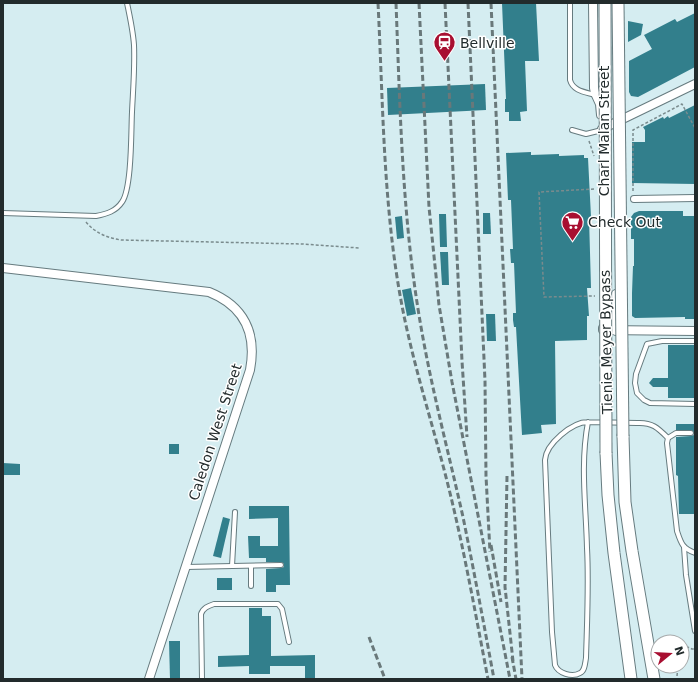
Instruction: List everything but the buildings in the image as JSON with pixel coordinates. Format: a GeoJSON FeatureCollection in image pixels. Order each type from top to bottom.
{"type":"FeatureCollection","features":[{"type":"Feature","properties":{"kind":"main road","name":"Tienie Meyer Bypass"},"geometry":{"type":"LineString","coordinates":[[605,3],[606,453],[608,495],[614,553],[631,677]]}},
{"type":"Feature","properties":{"kind":"main road","name":"Tienie Meyer Bypass"},"geometry":{"type":"LineString","coordinates":[[618,3],[622,425],[625,502],[653,675]]}},
{"type":"Feature","properties":{"kind":"street","name":"Charl Malan Street"},"geometry":{"type":"LineString","coordinates":[[594,3],[594,88],[600,104],[602,129],[603,330],[695,330]]}},
{"type":"Feature","properties":{"kind":"street","name":"Charl Malan Street"},"geometry":{"type":"LineString","coordinates":[[616,331],[618,3]]}},
{"type":"Feature","properties":{"kind":"street"},"geometry":{"type":"LineString","coordinates":[[602,129],[695,84]]}},
{"type":"Feature","properties":{"kind":"street"},"geometry":{"type":"LineString","coordinates":[[634,199],[695,198]]}},
{"type":"Feature","properties":{"kind":"street","name":"Caledon West Street"},"geometry":{"type":"LineString","coordinates":[[3,268],[209,292],[228,302],[242,317],[251,337],[252,359],[250,370],[150,679]]}},
{"type":"Feature","properties":{"kind":"lane"},"geometry":{"type":"LineString","coordinates":[[3,212],[96,216],[109,213],[116,209],[122,202],[127,188],[134,64],[132,26],[127,3]]}},
{"type":"Feature","properties":{"kind":"lane"},"geometry":{"type":"LineString","coordinates":[[570,3],[570,80],[576,89],[596,95]]}},
{"type":"Feature","properties":{"kind":"lane"},"geometry":{"type":"LineString","coordinates":[[572,130],[586,134],[602,129]]}},
{"type":"Feature","properties":{"kind":"lane"},"geometry":{"type":"LineString","coordinates":[[695,341],[662,341],[647,344],[636,374],[635,383],[637,393],[644,400],[650,403],[695,404]]}},
{"type":"Feature","properties":{"kind":"lane"},"geometry":{"type":"LineString","coordinates":[[588,422],[585,438],[583,471],[588,550],[586,658],[581,673],[569,674],[562,673],[557,670],[555,665],[552,632],[545,460],[550,447],[564,433],[578,424],[588,422],[644,422],[655,426],[668,438],[677,530],[681,543],[687,550],[695,553]]}},
{"type":"Feature","properties":{"kind":"lane"},"geometry":{"type":"LineString","coordinates":[[668,438],[676,433],[691,433]]}},
{"type":"Feature","properties":{"kind":"lane"},"geometry":{"type":"LineString","coordinates":[[232,566],[235,512]]}},
{"type":"Feature","properties":{"kind":"lane"},"geometry":{"type":"LineString","coordinates":[[684,546],[686,575],[695,631]]}},
{"type":"Feature","properties":{"kind":"lane"},"geometry":{"type":"LineString","coordinates":[[186,567],[281,565]]}},
{"type":"Feature","properties":{"kind":"lane"},"geometry":{"type":"LineString","coordinates":[[250,586],[251,566]]}},
{"type":"Feature","properties":{"kind":"lane"},"geometry":{"type":"LineString","coordinates":[[202,679],[200,614],[204,608],[214,604],[278,604],[282,609],[289,642]]}},
{"type":"Feature","properties":{"kind":"path"},"geometry":{"type":"LineString","coordinates":[[634,199],[632,130],[682,104],[695,128]]}},
{"type":"Feature","properties":{"kind":"path"},"geometry":{"type":"LineString","coordinates":[[586,134],[595,158]]}},
{"type":"Feature","properties":{"kind":"path"},"geometry":{"type":"LineString","coordinates":[[596,189],[539,192],[544,297],[597,296]]}},
{"type":"Feature","properties":{"kind":"path"},"geometry":{"type":"LineString","coordinates":[[82,216],[90,227],[108,238],[121,240],[302,244],[359,248]]}},
{"type":"Feature","properties":{"kind":"railway"},"geometry":{"type":"LineString","coordinates":[[378,3],[387,186],[394,259],[405,320],[444,468],[455,516],[488,679]]}},
{"type":"Feature","properties":{"kind":"railway"},"geometry":{"type":"LineString","coordinates":[[396,3],[405,198],[413,276],[428,366],[463,517],[494,679]]}},
{"type":"Feature","properties":{"kind":"railway"},"geometry":{"type":"LineString","coordinates":[[419,3],[429,207],[439,305],[452,382],[510,679]]}},
{"type":"Feature","properties":{"kind":"railway"},"geometry":{"type":"LineString","coordinates":[[445,3],[467,437]]}},
{"type":"Feature","properties":{"kind":"railway"},"geometry":{"type":"LineString","coordinates":[[468,3],[485,381],[486,476],[490,552]]}},
{"type":"Feature","properties":{"kind":"railway"},"geometry":{"type":"LineString","coordinates":[[491,3],[522,679]]}},
{"type":"Feature","properties":{"kind":"railway"},"geometry":{"type":"LineString","coordinates":[[507,476],[505,587],[513,661]]}},
{"type":"Feature","properties":{"kind":"railway"},"geometry":{"type":"LineString","coordinates":[[491,545],[501,602]]}},
{"type":"Feature","properties":{"kind":"railway"},"geometry":{"type":"LineString","coordinates":[[369,637],[385,679]]}},
{"type":"Feature","properties":{"kind":"railway"},"geometry":{"type":"LineString","coordinates":[[512,657],[516,679]]}},
{"type":"Feature","properties":{"kind":"place","name":"Bellville"},"geometry":{"type":"Point","coordinates":[445,62]}},
{"type":"Feature","properties":{"kind":"place","name":"Check Out"},"geometry":{"type":"Point","coordinates":[573,242]}}]}
